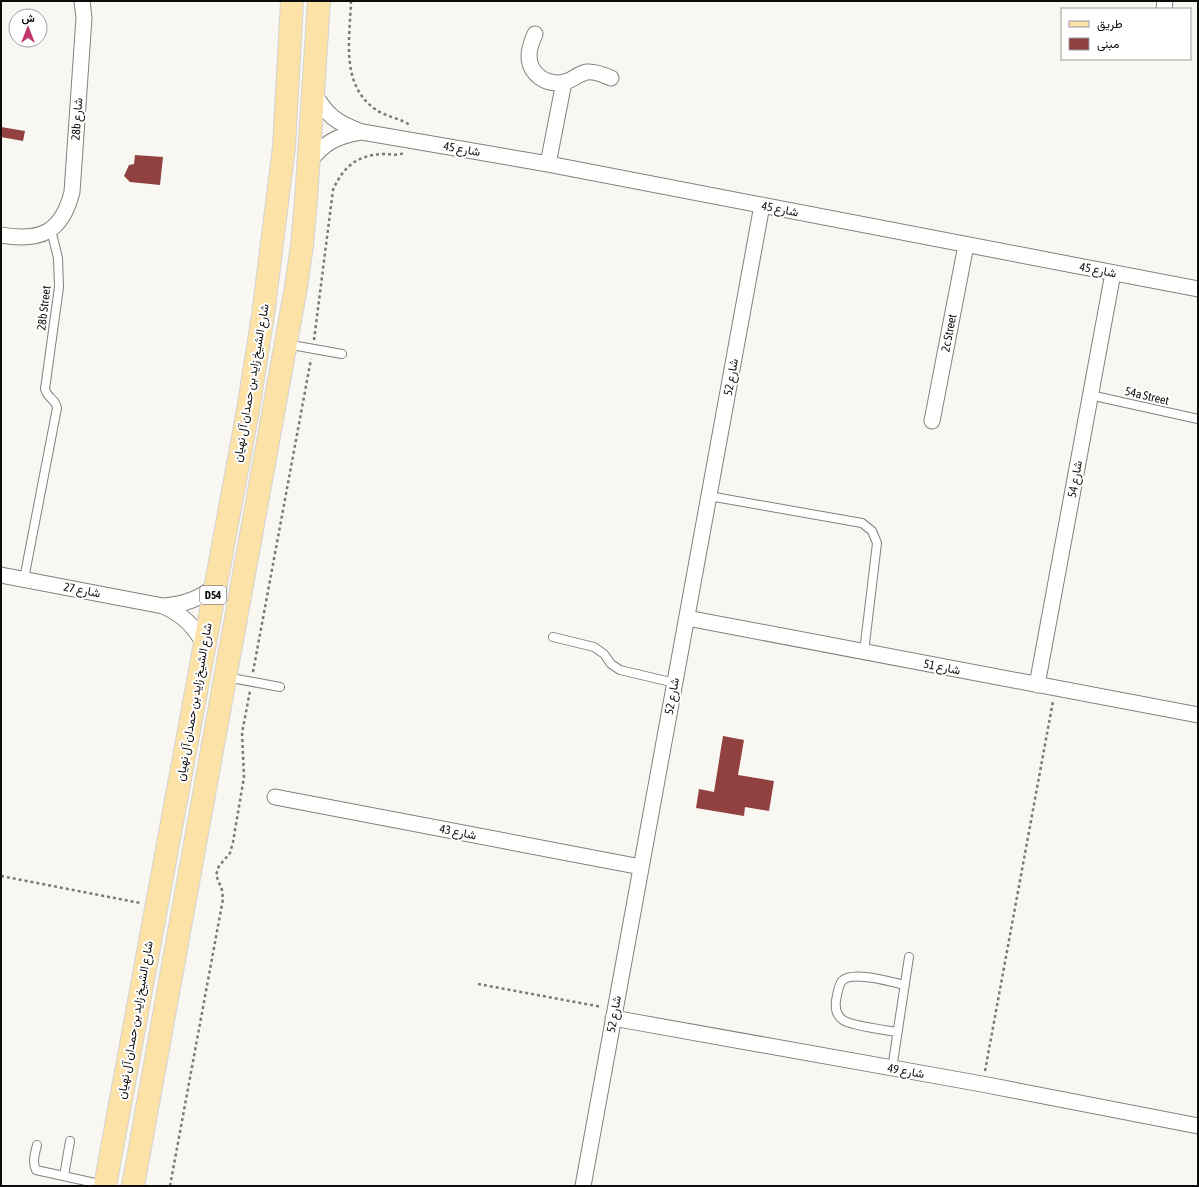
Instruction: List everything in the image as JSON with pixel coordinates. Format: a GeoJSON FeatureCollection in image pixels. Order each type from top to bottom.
{"type":"FeatureCollection","features":[{"type":"Feature","properties":{"kind":"main road","name":"شارع الشيخ زايد بن حمدان آل نهيان"},"geometry":{"type":"LineString","coordinates":[[105,1186],[248,410],[263,315],[284,147],[292,1]]}},
{"type":"Feature","properties":{"kind":"main road","name":"D54"},"geometry":{"type":"LineString","coordinates":[[133,1186],[286,344],[302,245],[319,1]]}},
{"type":"Feature","properties":{"kind":"main road"},"geometry":{"type":"LineString","coordinates":[[284,147],[287,186],[285,237],[287,241],[294,246],[302,245]]}},
{"type":"Feature","properties":{"kind":"main road"},"geometry":{"type":"LineString","coordinates":[[269,270],[282,276],[285,285],[278,342],[280,376]]}},
{"type":"Feature","properties":{"kind":"street","name":"28b شارع"},"geometry":{"type":"LineString","coordinates":[[51,230],[60,220],[67,208],[72,192],[84,18],[82,1]]}},
{"type":"Feature","properties":{"kind":"street"},"geometry":{"type":"LineString","coordinates":[[534,34],[529,54],[530,63],[533,71],[547,82],[555,83],[573,80],[588,72],[611,78]]}},
{"type":"Feature","properties":{"kind":"street"},"geometry":{"type":"LineString","coordinates":[[548,164],[564,82]]}},
{"type":"Feature","properties":{"kind":"street","name":"شارع 45"},"geometry":{"type":"LineString","coordinates":[[313,92],[321,106],[332,118],[346,127],[362,132],[548,164],[1198,289]]}},
{"type":"Feature","properties":{"kind":"street","name":"شارع 45"},"geometry":{"type":"LineString","coordinates":[[308,162],[331,140],[346,134],[362,132]]}},
{"type":"Feature","properties":{"kind":"street","name":"شارع 52"},"geometry":{"type":"LineString","coordinates":[[583,1186],[762,205]]}},
{"type":"Feature","properties":{"kind":"street"},"geometry":{"type":"LineString","coordinates":[[1,235],[22,238],[42,234],[51,230]]}},
{"type":"Feature","properties":{"kind":"street","name":"2c Street"},"geometry":{"type":"LineString","coordinates":[[932,421],[966,245]]}},
{"type":"Feature","properties":{"kind":"street","name":"شارع 54"},"geometry":{"type":"LineString","coordinates":[[1037,685],[1113,273]]}},
{"type":"Feature","properties":{"kind":"street","name":"شارع 27"},"geometry":{"type":"LineString","coordinates":[[1,575],[172,609],[188,621],[200,636],[204,645]]}},
{"type":"Feature","properties":{"kind":"street","name":"شارع 27"},"geometry":{"type":"LineString","coordinates":[[163,606],[182,604],[191,601],[208,592],[215,586]]}},
{"type":"Feature","properties":{"kind":"street","name":"شارع 51"},"geometry":{"type":"LineString","coordinates":[[687,618],[1198,715]]}},
{"type":"Feature","properties":{"kind":"street","name":"شارع 43"},"geometry":{"type":"LineString","coordinates":[[275,797],[641,867]]}},
{"type":"Feature","properties":{"kind":"street","name":"شارع 49"},"geometry":{"type":"LineString","coordinates":[[614,1014],[892,1069],[982,1084],[1198,1126]]}},
{"type":"Feature","properties":{"kind":"lane","name":"28b Street"},"geometry":{"type":"LineString","coordinates":[[24,579],[57,408],[55,402],[47,395],[46,389],[59,287],[58,258],[51,230]]}},
{"type":"Feature","properties":{"kind":"lane"},"geometry":{"type":"LineString","coordinates":[[286,344],[342,354]]}},
{"type":"Feature","properties":{"kind":"lane","name":"54a Street"},"geometry":{"type":"LineString","coordinates":[[1090,395],[1198,419]]}},
{"type":"Feature","properties":{"kind":"lane"},"geometry":{"type":"LineString","coordinates":[[709,496],[862,523],[872,531],[877,543],[864,652]]}},
{"type":"Feature","properties":{"kind":"lane"},"geometry":{"type":"LineString","coordinates":[[554,637],[594,647],[604,654],[611,664],[620,670],[675,683]]}},
{"type":"Feature","properties":{"kind":"lane"},"geometry":{"type":"LineString","coordinates":[[226,677],[280,687]]}},
{"type":"Feature","properties":{"kind":"lane"},"geometry":{"type":"LineString","coordinates":[[892,1069],[909,957]]}},
{"type":"Feature","properties":{"kind":"lane"},"geometry":{"type":"LineString","coordinates":[[897,1032],[844,1021],[837,1012],[836,1001],[839,986],[850,977],[860,977],[905,985]]}},
{"type":"Feature","properties":{"kind":"lane"},"geometry":{"type":"LineString","coordinates":[[64,1176],[70,1141]]}},
{"type":"Feature","properties":{"kind":"lane"},"geometry":{"type":"LineString","coordinates":[[37,1145],[34,1160],[36,1170],[105,1186]]}},
{"type":"Feature","properties":{"kind":"path"},"geometry":{"type":"LineString","coordinates":[[170,1186],[222,899],[222,890],[217,881],[217,870],[227,858],[232,848],[243,785],[245,768],[242,733],[313,349],[333,190],[338,178],[347,167],[358,159],[372,155],[400,155],[408,149],[411,140],[412,131],[408,123],[384,115],[374,109],[366,101],[354,82],[349,60],[351,1]]}},
{"type":"Feature","properties":{"kind":"path"},"geometry":{"type":"LineString","coordinates":[[982,1084],[1055,688]]}},
{"type":"Feature","properties":{"kind":"path"},"geometry":{"type":"LineString","coordinates":[[1,876],[156,906]]}},
{"type":"Feature","properties":{"kind":"path"},"geometry":{"type":"LineString","coordinates":[[478,984],[614,1014]]}},
{"type":"Feature","properties":{"kind":"building"},"geometry":{"type":"Polygon","coordinates":[[[1,127],[25,131],[23,141],[1,137],[1,127]]]}},
{"type":"Feature","properties":{"kind":"building"},"geometry":{"type":"Polygon","coordinates":[[[135,155],[163,157],[160,185],[130,182],[124,176],[129,165],[134,164],[135,155]]]}},
{"type":"Feature","properties":{"kind":"building"},"geometry":{"type":"Polygon","coordinates":[[[723,736],[744,740],[738,775],[774,781],[769,811],[745,807],[744,816],[696,808],[699,789],[714,792],[723,736]]]}}]}
